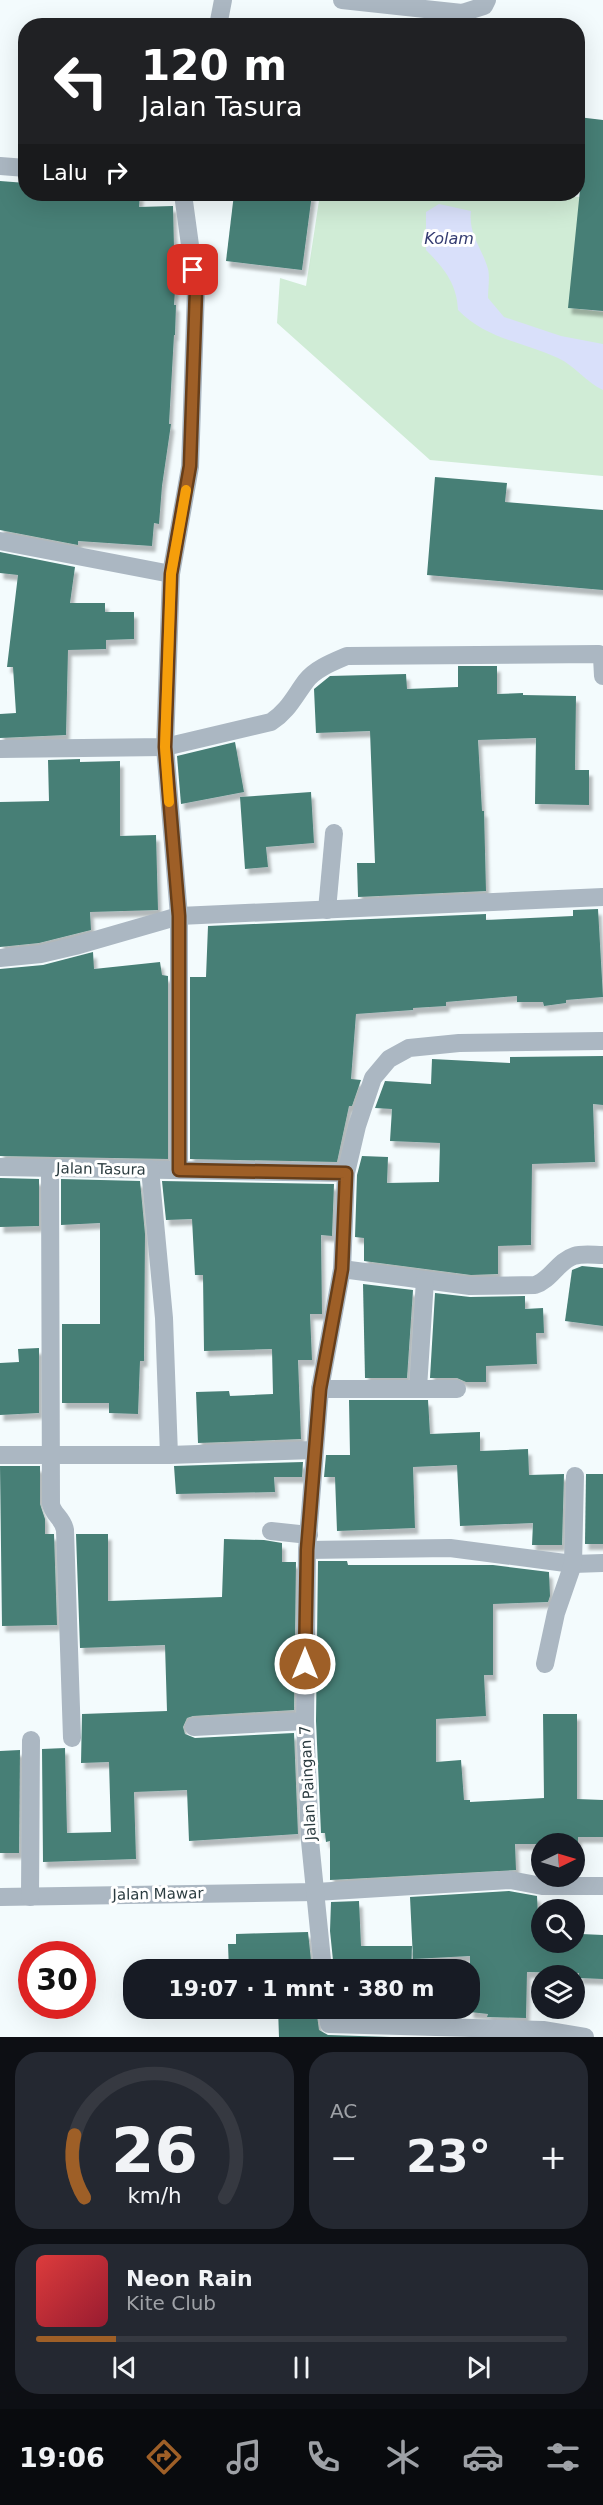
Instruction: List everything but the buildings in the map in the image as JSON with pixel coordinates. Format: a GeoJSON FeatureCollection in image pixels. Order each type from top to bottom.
{"type":"FeatureCollection","features":[{"type":"Feature","properties":{"kind":"street"},"geometry":{"type":"LineString","coordinates":[[220,18],[223,0]]}},
{"type":"Feature","properties":{"kind":"street"},"geometry":{"type":"LineString","coordinates":[[342,0],[462,13],[484,6],[487,0]]}},
{"type":"Feature","properties":{"kind":"street"},"geometry":{"type":"LineString","coordinates":[[0,166],[18,167]]}},
{"type":"Feature","properties":{"kind":"street"},"geometry":{"type":"LineString","coordinates":[[179,1170],[179,916],[165,747],[171,574],[190,466],[193,384],[196,289],[184,201]]}},
{"type":"Feature","properties":{"kind":"street"},"geometry":{"type":"LineString","coordinates":[[0,541],[171,574]]}},
{"type":"Feature","properties":{"kind":"street"},"geometry":{"type":"LineString","coordinates":[[0,749],[165,747],[271,722],[290,707],[307,679],[331,662],[347,656],[599,654],[602,657],[603,676]]}},
{"type":"Feature","properties":{"kind":"street"},"geometry":{"type":"LineString","coordinates":[[327,910],[334,833]]}},
{"type":"Feature","properties":{"kind":"street"},"geometry":{"type":"LineString","coordinates":[[0,957],[41,954],[179,916],[603,897]]}},
{"type":"Feature","properties":{"kind":"street","name":"Jalan Paingan 7"},"geometry":{"type":"LineString","coordinates":[[322,1959],[310,1841],[305,1721],[308,1542],[320,1389],[342,1269],[346,1173],[357,1126],[373,1078],[389,1059],[409,1048],[459,1043],[603,1041]]}},
{"type":"Feature","properties":{"kind":"street","name":"Jalan Tasura"},"geometry":{"type":"LineString","coordinates":[[0,1167],[346,1173]]}},
{"type":"Feature","properties":{"kind":"street"},"geometry":{"type":"LineString","coordinates":[[51,1168],[50,1456],[52,1510],[61,1518],[65,1530],[72,1738]]}},
{"type":"Feature","properties":{"kind":"street"},"geometry":{"type":"LineString","coordinates":[[150,1169],[153,1220],[163,1306],[169,1455]]}},
{"type":"Feature","properties":{"kind":"street"},"geometry":{"type":"LineString","coordinates":[[342,1269],[470,1286],[535,1285],[543,1282],[568,1258],[580,1255],[603,1255]]}},
{"type":"Feature","properties":{"kind":"street"},"geometry":{"type":"LineString","coordinates":[[418,1388],[425,1280]]}},
{"type":"Feature","properties":{"kind":"street"},"geometry":{"type":"LineString","coordinates":[[320,1389],[457,1389]]}},
{"type":"Feature","properties":{"kind":"street"},"geometry":{"type":"LineString","coordinates":[[0,1455],[169,1455],[315,1450]]}},
{"type":"Feature","properties":{"kind":"street"},"geometry":{"type":"LineString","coordinates":[[545,1664],[556,1612],[573,1564],[575,1476]]}},
{"type":"Feature","properties":{"kind":"street"},"geometry":{"type":"LineString","coordinates":[[271,1531],[308,1542],[450,1548],[573,1564],[603,1563]]}},
{"type":"Feature","properties":{"kind":"street"},"geometry":{"type":"LineString","coordinates":[[194,1727],[305,1721]]}},
{"type":"Feature","properties":{"kind":"street"},"geometry":{"type":"LineString","coordinates":[[30,1897],[31,1740]]}},
{"type":"Feature","properties":{"kind":"street","name":"Jalan Mawar"},"geometry":{"type":"LineString","coordinates":[[0,1897],[316,1892],[510,1880],[542,1886],[603,1886]]}},
{"type":"Feature","properties":{"kind":"street"},"geometry":{"type":"LineString","coordinates":[[328,2023],[543,2030],[585,2037]]}},
{"type":"Feature","properties":{"kind":"green space"},"geometry":{"type":"Polygon","coordinates":[[[319,201],[580,201],[569,308],[603,312],[603,476],[430,460],[277,323],[280,278],[306,286],[319,201]]]}},
{"type":"Feature","properties":{"kind":"water","name":"Kolam"},"geometry":{"type":"Polygon","coordinates":[[[439,204],[471,211],[473,234],[488,269],[488,298],[504,317],[561,336],[603,344],[603,390],[564,361],[493,334],[469,320],[458,310],[452,284],[426,250],[426,212],[439,204]]]}},
{"type":"Feature","properties":{"kind":"slow traffic"},"geometry":{"type":"LineString","coordinates":[[169,802],[165,747],[171,574],[186,490]]}},
{"type":"Feature","properties":{"kind":"route"},"geometry":{"type":"LineString","coordinates":[[193,270],[196,289],[190,466],[171,574],[165,747],[179,916],[179,1170],[346,1173],[342,1269],[320,1389],[307,1550],[305,1664]]}}]}
